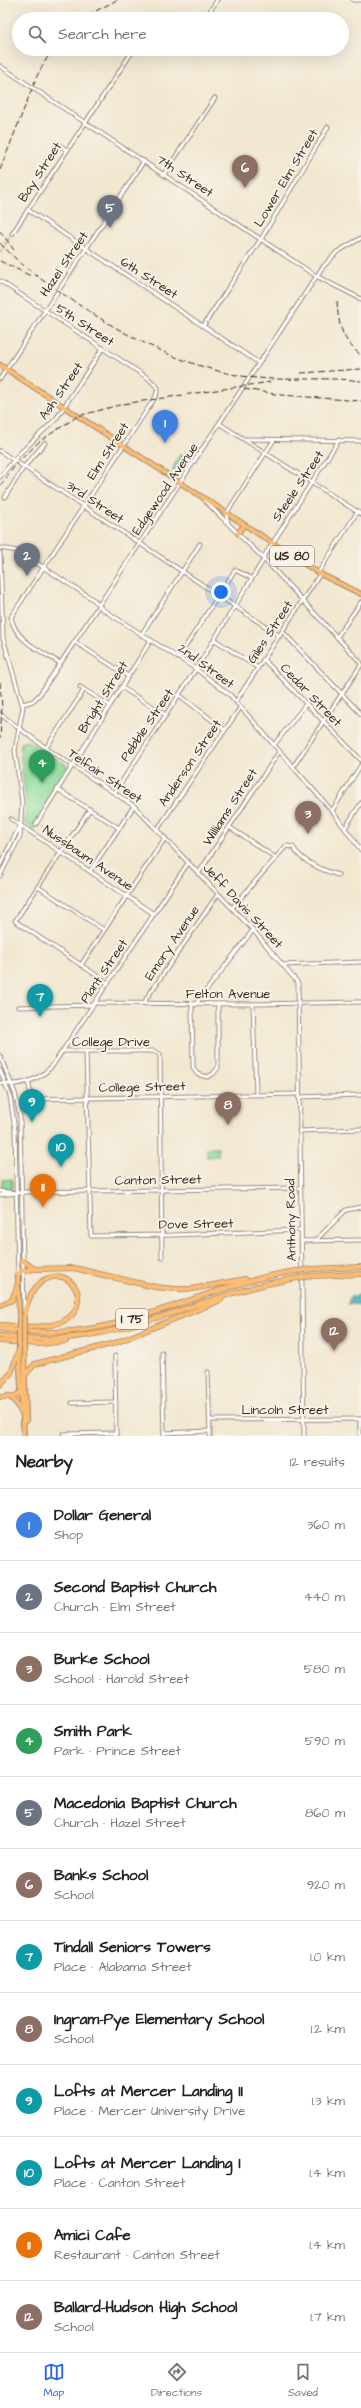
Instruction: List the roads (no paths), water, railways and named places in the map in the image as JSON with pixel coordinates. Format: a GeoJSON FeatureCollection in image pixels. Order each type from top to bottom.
{"type":"FeatureCollection","features":[{"type":"Feature","properties":{"kind":"highway"},"geometry":{"type":"LineString","coordinates":[[22,1260],[34,1269]]}},
{"type":"Feature","properties":{"kind":"highway","name":"I 75"},"geometry":{"type":"LineString","coordinates":[[0,1329],[55,1332],[105,1326],[258,1278],[312,1269],[361,1267]]}},
{"type":"Feature","properties":{"kind":"highway"},"geometry":{"type":"LineString","coordinates":[[18,1275],[23,1271],[34,1269],[74,1268],[155,1287],[175,1289],[258,1278]]}},
{"type":"Feature","properties":{"kind":"highway","name":"I 75"},"geometry":{"type":"LineString","coordinates":[[0,1336],[40,1339],[76,1338],[131,1327],[247,1288],[291,1278],[361,1274]]}},
{"type":"Feature","properties":{"kind":"highway"},"geometry":{"type":"LineString","coordinates":[[0,1324],[36,1327],[57,1324],[69,1316],[75,1308],[78,1297],[75,1287],[63,1277],[48,1278],[32,1291],[22,1316]]}},
{"type":"Feature","properties":{"kind":"highway"},"geometry":{"type":"LineString","coordinates":[[0,1305],[12,1300],[18,1284]]}},
{"type":"Feature","properties":{"kind":"highway"},"geometry":{"type":"LineString","coordinates":[[24,1376],[35,1364],[115,1343],[247,1288]]}},
{"type":"Feature","properties":{"kind":"highway"},"geometry":{"type":"LineString","coordinates":[[0,1341],[48,1343],[76,1338]]}},
{"type":"Feature","properties":{"kind":"highway"},"geometry":{"type":"LineString","coordinates":[[0,1385],[14,1368],[22,1350]]}},
{"type":"Feature","properties":{"kind":"highway"},"geometry":{"type":"LineString","coordinates":[[0,1397],[22,1392]]}},
{"type":"Feature","properties":{"kind":"highway"},"geometry":{"type":"LineString","coordinates":[[8,1396],[15,1401],[21,1412]]}},
{"type":"Feature","properties":{"kind":"main road","name":"US 80"},"geometry":{"type":"LineString","coordinates":[[0,365],[63,408],[319,574],[361,594]]}},
{"type":"Feature","properties":{"kind":"main road"},"geometry":{"type":"LineString","coordinates":[[238,533],[244,525]]}},
{"type":"Feature","properties":{"kind":"main road"},"geometry":{"type":"LineString","coordinates":[[18,1275],[22,1316],[21,1412],[24,1436]]}},
{"type":"Feature","properties":{"kind":"main road"},"geometry":{"type":"LineString","coordinates":[[22,1350],[24,1376],[22,1392],[26,1420],[23,1424]]}},
{"type":"Feature","properties":{"kind":"street"},"geometry":{"type":"LineString","coordinates":[[209,12],[217,0]]}},
{"type":"Feature","properties":{"kind":"street"},"geometry":{"type":"LineString","coordinates":[[353,0],[361,0]]}},
{"type":"Feature","properties":{"kind":"street","name":"Bay Street"},"geometry":{"type":"LineString","coordinates":[[12,234],[129,56]]}},
{"type":"Feature","properties":{"kind":"street","name":"7th Street"},"geometry":{"type":"LineString","coordinates":[[0,66],[316,276],[361,299]]}},
{"type":"Feature","properties":{"kind":"street"},"geometry":{"type":"LineString","coordinates":[[164,174],[214,98]]}},
{"type":"Feature","properties":{"kind":"street","name":"Lower Elm Street"},"geometry":{"type":"LineString","coordinates":[[261,239],[328,127]]}},
{"type":"Feature","properties":{"kind":"street"},"geometry":{"type":"LineString","coordinates":[[56,143],[67,150]]}},
{"type":"Feature","properties":{"kind":"street","name":"Hazel Street"},"geometry":{"type":"LineString","coordinates":[[0,378],[144,161]]}},
{"type":"Feature","properties":{"kind":"street","name":"6th Street"},"geometry":{"type":"LineString","coordinates":[[28,210],[259,363]]}},
{"type":"Feature","properties":{"kind":"street","name":"Edgewood Avenue"},"geometry":{"type":"LineString","coordinates":[[23,704],[37,698],[220,424],[316,276],[337,252],[361,238]]}},
{"type":"Feature","properties":{"kind":"street"},"geometry":{"type":"LineString","coordinates":[[203,326],[261,239]]}},
{"type":"Feature","properties":{"kind":"street","name":"5th Street"},"geometry":{"type":"LineString","coordinates":[[0,281],[148,378],[158,388]]}},
{"type":"Feature","properties":{"kind":"street","name":"Ash Street"},"geometry":{"type":"LineString","coordinates":[[0,477],[14,460],[51,424],[103,348]]}},
{"type":"Feature","properties":{"kind":"street","name":"Elm Street"},"geometry":{"type":"LineString","coordinates":[[60,663],[23,639],[12,625],[11,617],[43,566],[156,396],[158,388]]}},
{"type":"Feature","properties":{"kind":"street"},"geometry":{"type":"LineString","coordinates":[[220,424],[359,512]]}},
{"type":"Feature","properties":{"kind":"street"},"geometry":{"type":"LineString","coordinates":[[244,438],[274,440],[361,441]]}},
{"type":"Feature","properties":{"kind":"street"},"geometry":{"type":"LineString","coordinates":[[229,524],[226,514],[274,440]]}},
{"type":"Feature","properties":{"kind":"street","name":"Steele Street"},"geometry":{"type":"LineString","coordinates":[[235,607],[272,543],[339,440]]}},
{"type":"Feature","properties":{"kind":"street"},"geometry":{"type":"LineString","coordinates":[[5,497],[24,467],[45,443]]}},
{"type":"Feature","properties":{"kind":"street","name":"3rd Street"},"geometry":{"type":"LineString","coordinates":[[0,451],[280,636]]}},
{"type":"Feature","properties":{"kind":"street"},"geometry":{"type":"LineString","coordinates":[[204,500],[264,558],[361,664],[293,767]]}},
{"type":"Feature","properties":{"kind":"street","name":"Giles Street"},"geometry":{"type":"LineString","coordinates":[[236,701],[283,632],[359,512]]}},
{"type":"Feature","properties":{"kind":"street"},"geometry":{"type":"LineString","coordinates":[[141,635],[200,544]]}},
{"type":"Feature","properties":{"kind":"street","name":"2nd Street"},"geometry":{"type":"LineString","coordinates":[[0,548],[15,549],[43,566],[94,600],[98,607],[196,669],[236,701],[240,708],[332,811],[361,850]]}},
{"type":"Feature","properties":{"kind":"street"},"geometry":{"type":"LineString","coordinates":[[0,553],[3,638],[23,704],[15,750],[22,803],[20,836],[0,876]]}},
{"type":"Feature","properties":{"kind":"street"},"geometry":{"type":"LineString","coordinates":[[178,658],[236,570],[252,578]]}},
{"type":"Feature","properties":{"kind":"street"},"geometry":{"type":"LineString","coordinates":[[337,637],[361,602]]}},
{"type":"Feature","properties":{"kind":"street","name":"Pebble Street"},"geometry":{"type":"LineString","coordinates":[[115,792],[235,607]]}},
{"type":"Feature","properties":{"kind":"street"},"geometry":{"type":"LineString","coordinates":[[283,632],[361,714]]}},
{"type":"Feature","properties":{"kind":"street","name":"Bright Street"},"geometry":{"type":"LineString","coordinates":[[36,824],[72,764],[151,640]]}},
{"type":"Feature","properties":{"kind":"street","name":"Cedar Street"},"geometry":{"type":"LineString","coordinates":[[214,640],[258,668]]}},
{"type":"Feature","properties":{"kind":"street"},"geometry":{"type":"LineString","coordinates":[[75,642],[128,676]]}},
{"type":"Feature","properties":{"kind":"street","name":"Cedar Street"},"geometry":{"type":"LineString","coordinates":[[264,660],[361,760]]}},
{"type":"Feature","properties":{"kind":"street"},"geometry":{"type":"LineString","coordinates":[[80,687],[109,705]]}},
{"type":"Feature","properties":{"kind":"street"},"geometry":{"type":"LineString","coordinates":[[121,687],[166,715]]}},
{"type":"Feature","properties":{"kind":"street"},"geometry":{"type":"LineString","coordinates":[[46,748],[84,690]]}},
{"type":"Feature","properties":{"kind":"street"},"geometry":{"type":"LineString","coordinates":[[179,694],[225,730]]}},
{"type":"Feature","properties":{"kind":"street"},"geometry":{"type":"LineString","coordinates":[[274,745],[306,704]]}},
{"type":"Feature","properties":{"kind":"street","name":"Anderson Street"},"geometry":{"type":"LineString","coordinates":[[157,830],[240,708]]}},
{"type":"Feature","properties":{"kind":"street","name":"Telfair Street"},"geometry":{"type":"LineString","coordinates":[[0,714],[46,748],[115,792],[134,806],[157,830]]}},
{"type":"Feature","properties":{"kind":"street","name":"Williams Street"},"geometry":{"type":"LineString","coordinates":[[198,874],[279,752]]}},
{"type":"Feature","properties":{"kind":"street"},"geometry":{"type":"LineString","coordinates":[[332,811],[361,765]]}},
{"type":"Feature","properties":{"kind":"street"},"geometry":{"type":"LineString","coordinates":[[58,789],[90,808],[119,828]]}},
{"type":"Feature","properties":{"kind":"street"},"geometry":{"type":"LineString","coordinates":[[345,828],[361,803]]}},
{"type":"Feature","properties":{"kind":"street"},"geometry":{"type":"LineString","coordinates":[[90,871],[134,806]]}},
{"type":"Feature","properties":{"kind":"street"},"geometry":{"type":"LineString","coordinates":[[90,808],[15,921],[108,983]]}},
{"type":"Feature","properties":{"kind":"street","name":"Nussbaum Avenue"},"geometry":{"type":"LineString","coordinates":[[11,819],[21,824],[154,914]]}},
{"type":"Feature","properties":{"kind":"street"},"geometry":{"type":"LineString","coordinates":[[0,865],[21,824]]}},
{"type":"Feature","properties":{"kind":"street"},"geometry":{"type":"LineString","coordinates":[[229,827],[276,858]]}},
{"type":"Feature","properties":{"kind":"street","name":"Jeff Davis Street"},"geometry":{"type":"LineString","coordinates":[[157,830],[253,930],[298,983],[297,1004]]}},
{"type":"Feature","properties":{"kind":"street"},"geometry":{"type":"LineString","coordinates":[[81,965],[165,838]]}},
{"type":"Feature","properties":{"kind":"street"},"geometry":{"type":"LineString","coordinates":[[232,908],[286,846],[293,847],[296,853],[313,864],[338,875]]}},
{"type":"Feature","properties":{"kind":"street","name":"Plant Street"},"geometry":{"type":"LineString","coordinates":[[28,1081],[44,1075],[63,1051],[188,863]]}},
{"type":"Feature","properties":{"kind":"street"},"geometry":{"type":"LineString","coordinates":[[38,887],[104,930]]}},
{"type":"Feature","properties":{"kind":"street","name":"Emory Avenue"},"geometry":{"type":"LineString","coordinates":[[145,1004],[146,999],[218,894]]}},
{"type":"Feature","properties":{"kind":"street"},"geometry":{"type":"LineString","coordinates":[[218,1005],[218,1068],[213,1074],[207,1077],[197,1074],[193,1067],[194,1005],[253,930]]}},
{"type":"Feature","properties":{"kind":"street"},"geometry":{"type":"LineString","coordinates":[[283,965],[361,962]]}},
{"type":"Feature","properties":{"kind":"street","name":"Felton Avenue"},"geometry":{"type":"LineString","coordinates":[[18,1007],[94,1004],[218,1005],[361,1002]]}},
{"type":"Feature","properties":{"kind":"street"},"geometry":{"type":"LineString","coordinates":[[253,1004],[256,1094]]}},
{"type":"Feature","properties":{"kind":"street","name":"Anthony Road"},"geometry":{"type":"LineString","coordinates":[[297,1004],[304,1436]]}},
{"type":"Feature","properties":{"kind":"street","name":"College Drive"},"geometry":{"type":"LineString","coordinates":[[63,1051],[158,1052],[160,1055],[160,1096]]}},
{"type":"Feature","properties":{"kind":"street"},"geometry":{"type":"LineString","coordinates":[[86,1052],[89,1191]]}},
{"type":"Feature","properties":{"kind":"street"},"geometry":{"type":"LineString","coordinates":[[0,1056],[12,1084],[20,1117],[23,1271],[22,1316]]}},
{"type":"Feature","properties":{"kind":"street"},"geometry":{"type":"LineString","coordinates":[[0,1070],[6,1084],[14,1125],[18,1275]]}},
{"type":"Feature","properties":{"kind":"street"},"geometry":{"type":"LineString","coordinates":[[0,1083],[12,1084],[28,1081]]}},
{"type":"Feature","properties":{"kind":"street","name":"College Street"},"geometry":{"type":"LineString","coordinates":[[28,1081],[31,1095],[35,1099],[256,1094],[361,1095]]}},
{"type":"Feature","properties":{"kind":"street"},"geometry":{"type":"LineString","coordinates":[[160,1096],[160,1234],[162,1258]]}},
{"type":"Feature","properties":{"kind":"street"},"geometry":{"type":"LineString","coordinates":[[299,1131],[361,1129]]}},
{"type":"Feature","properties":{"kind":"street","name":"Canton Street"},"geometry":{"type":"LineString","coordinates":[[16,1193],[300,1188]]}},
{"type":"Feature","properties":{"kind":"street"},"geometry":{"type":"LineString","coordinates":[[0,1191],[16,1193]]}},
{"type":"Feature","properties":{"kind":"street","name":"Dove Street"},"geometry":{"type":"LineString","coordinates":[[89,1191],[91,1236],[301,1230]]}},
{"type":"Feature","properties":{"kind":"street"},"geometry":{"type":"LineString","coordinates":[[0,1195],[16,1193]]}},
{"type":"Feature","properties":{"kind":"street"},"geometry":{"type":"LineString","coordinates":[[317,1239],[346,1210],[361,1207]]}},
{"type":"Feature","properties":{"kind":"street"},"geometry":{"type":"LineString","coordinates":[[301,1241],[317,1239],[361,1240]]}},
{"type":"Feature","properties":{"kind":"street"},"geometry":{"type":"LineString","coordinates":[[162,1353],[164,1435],[210,1431]]}},
{"type":"Feature","properties":{"kind":"street"},"geometry":{"type":"LineString","coordinates":[[63,1434],[116,1434],[115,1356]]}},
{"type":"Feature","properties":{"kind":"street"},"geometry":{"type":"LineString","coordinates":[[208,1372],[210,1436]]}},
{"type":"Feature","properties":{"kind":"street"},"geometry":{"type":"LineString","coordinates":[[72,1403],[116,1402]]}},
{"type":"Feature","properties":{"kind":"street"},"geometry":{"type":"LineString","coordinates":[[360,1419],[360,1436]]}},
{"type":"Feature","properties":{"kind":"street","name":"Lincoln Street"},"geometry":{"type":"LineString","coordinates":[[210,1420],[360,1419]]}},
{"type":"Feature","properties":{"kind":"water"},"geometry":{"type":"Polygon","coordinates":[[[361,1295],[361,1305],[348,1304],[351,1296],[361,1295]]]}},
{"type":"Feature","properties":{"kind":"tunnel"},"geometry":{"type":"LineString","coordinates":[[0,252],[12,234]]}},
{"type":"Feature","properties":{"kind":"railway"},"geometry":{"type":"LineString","coordinates":[[94,12],[117,0]]}},
{"type":"Feature","properties":{"kind":"railway"},"geometry":{"type":"LineString","coordinates":[[0,170],[37,76],[48,56]]}},
{"type":"Feature","properties":{"kind":"railway"},"geometry":{"type":"LineString","coordinates":[[0,231],[14,250]]}},
{"type":"Feature","properties":{"kind":"railway"},"geometry":{"type":"LineString","coordinates":[[0,243],[16,259],[50,286],[110,325],[154,348],[200,366],[248,377],[361,381]]}},
{"type":"Feature","properties":{"kind":"railway"},"geometry":{"type":"LineString","coordinates":[[0,261],[31,276]]}},
{"type":"Feature","properties":{"kind":"railway"},"geometry":{"type":"LineString","coordinates":[[337,301],[338,317],[345,338],[361,355]]}},
{"type":"Feature","properties":{"kind":"railway"},"geometry":{"type":"LineString","coordinates":[[301,373],[361,369]]}},
{"type":"Feature","properties":{"kind":"railway"},"geometry":{"type":"LineString","coordinates":[[0,486],[17,463],[40,441],[78,416],[123,404],[270,382]]}},
{"type":"Feature","properties":{"kind":"railway"},"geometry":{"type":"LineString","coordinates":[[244,389],[281,395],[361,401]]}},
{"type":"Feature","properties":{"kind":"railway"},"geometry":{"type":"LineString","coordinates":[[0,682],[2,708],[0,738]]}},
{"type":"Feature","properties":{"kind":"place","name":"Banks School"},"geometry":{"type":"Point","coordinates":[245,188]}},
{"type":"Feature","properties":{"kind":"place","name":"Macedonia Baptist Church"},"geometry":{"type":"Point","coordinates":[110,228]}},
{"type":"Feature","properties":{"kind":"place","name":"Dollar General"},"geometry":{"type":"Point","coordinates":[165,443]}},
{"type":"Feature","properties":{"kind":"place","name":"Second Baptist Church"},"geometry":{"type":"Point","coordinates":[27,576]}},
{"type":"Feature","properties":{"kind":"place","name":"Smith Park"},"geometry":{"type":"Point","coordinates":[42,783]}},
{"type":"Feature","properties":{"kind":"place","name":"Burke School"},"geometry":{"type":"Point","coordinates":[308,834]}},
{"type":"Feature","properties":{"kind":"place","name":"Tindall Seniors Towers"},"geometry":{"type":"Point","coordinates":[40,1017]}},
{"type":"Feature","properties":{"kind":"place","name":"Lofts at Mercer Landing II"},"geometry":{"type":"Point","coordinates":[32,1122]}},
{"type":"Feature","properties":{"kind":"place","name":"Ingram-Pye Elementary School"},"geometry":{"type":"Point","coordinates":[228,1125]}},
{"type":"Feature","properties":{"kind":"place","name":"Lofts at Mercer Landing I"},"geometry":{"type":"Point","coordinates":[61,1167]}},
{"type":"Feature","properties":{"kind":"place","name":"Amici Cafe"},"geometry":{"type":"Point","coordinates":[43,1207]}},
{"type":"Feature","properties":{"kind":"place","name":"Ballard-Hudson High School"},"geometry":{"type":"Point","coordinates":[334,1351]}}]}
